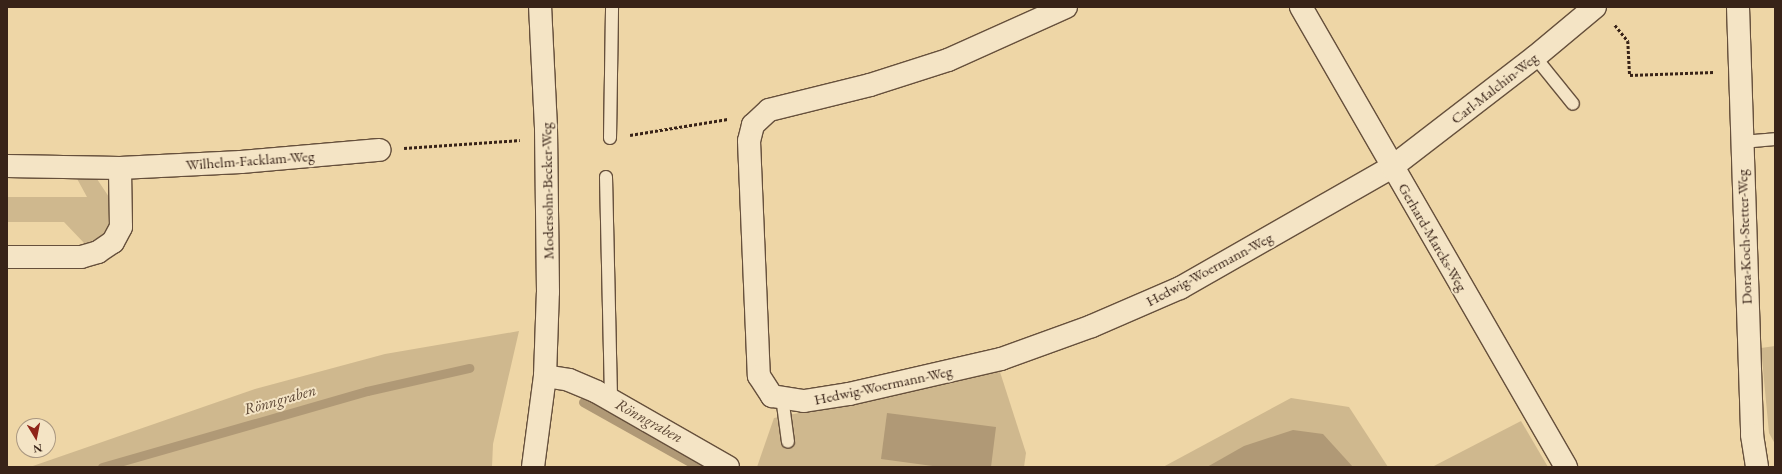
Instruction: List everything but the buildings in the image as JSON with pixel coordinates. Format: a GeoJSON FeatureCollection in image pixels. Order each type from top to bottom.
{"type":"FeatureCollection","features":[{"type":"Feature","properties":{"kind":"street","name":"Modersohn-Becker-Weg"},"geometry":{"type":"LineString","coordinates":[[532,467],[545,376],[548,292],[548,206],[540,7]]}},
{"type":"Feature","properties":{"kind":"street","name":"Hedwig-Woermann-Weg"},"geometry":{"type":"LineString","coordinates":[[1066,7],[948,60],[870,85],[769,110],[753,125],[749,141],[758,376],[772,396],[804,401],[849,394],[1001,359],[1092,326],[1180,288],[1392,167]]}},
{"type":"Feature","properties":{"kind":"street","name":"Gerhard-Marcks-Weg"},"geometry":{"type":"LineString","coordinates":[[1301,7],[1566,467]]}},
{"type":"Feature","properties":{"kind":"street","name":"Carl-Malchin-Weg"},"geometry":{"type":"LineString","coordinates":[[1392,167],[1535,57],[1595,7]]}},
{"type":"Feature","properties":{"kind":"street","name":"Dora-Koch-Stetter-Weg"},"geometry":{"type":"LineString","coordinates":[[1738,7],[1752,435],[1756,467]]}},
{"type":"Feature","properties":{"kind":"street","name":"Wilhelm-Facklam-Weg"},"geometry":{"type":"LineString","coordinates":[[7,166],[120,168],[241,162],[379,150]]}},
{"type":"Feature","properties":{"kind":"street"},"geometry":{"type":"LineString","coordinates":[[7,257],[81,257],[98,252],[113,242],[122,227],[120,168]]}},
{"type":"Feature","properties":{"kind":"street"},"geometry":{"type":"LineString","coordinates":[[545,376],[569,380],[611,399],[728,467]]}},
{"type":"Feature","properties":{"kind":"lane"},"geometry":{"type":"LineString","coordinates":[[610,138],[612,7]]}},
{"type":"Feature","properties":{"kind":"lane"},"geometry":{"type":"LineString","coordinates":[[1535,57],[1573,104]]}},
{"type":"Feature","properties":{"kind":"lane"},"geometry":{"type":"LineString","coordinates":[[1742,142],[1775,139]]}},
{"type":"Feature","properties":{"kind":"lane"},"geometry":{"type":"LineString","coordinates":[[606,177],[611,399]]}},
{"type":"Feature","properties":{"kind":"lane"},"geometry":{"type":"LineString","coordinates":[[782,398],[788,442]]}},
{"type":"Feature","properties":{"kind":"path"},"geometry":{"type":"LineString","coordinates":[[1620,31],[1628,41],[1630,75],[1702,72]]}},
{"type":"Feature","properties":{"kind":"path"},"geometry":{"type":"LineString","coordinates":[[610,138],[689,128],[769,110]]}},
{"type":"Feature","properties":{"kind":"path"},"geometry":{"type":"LineString","coordinates":[[379,150],[527,140]]}},
{"type":"Feature","properties":{"kind":"shaded area"},"geometry":{"type":"Polygon","coordinates":[[[75,175],[97,179],[109,197],[112,224],[100,237],[85,244],[64,222],[7,222],[7,197],[87,197],[75,175]]]}},
{"type":"Feature","properties":{"kind":"shaded area"},"geometry":{"type":"Polygon","coordinates":[[[519,331],[493,444],[492,467],[30,467],[255,389],[385,354],[519,331]]]}},
{"type":"Feature","properties":{"kind":"shaded area"},"geometry":{"type":"Polygon","coordinates":[[[1775,346],[1775,444],[1769,433],[1761,348],[1775,346]]]}},
{"type":"Feature","properties":{"kind":"shaded area"},"geometry":{"type":"Polygon","coordinates":[[[1000,372],[1026,453],[1024,467],[757,467],[774,418],[1000,372]]]}},
{"type":"Feature","properties":{"kind":"shaded area"},"geometry":{"type":"Polygon","coordinates":[[[1291,398],[1349,407],[1388,467],[1163,467],[1291,398]]]}},
{"type":"Feature","properties":{"kind":"shaded area"},"geometry":{"type":"Polygon","coordinates":[[[887,413],[996,427],[991,467],[940,467],[881,459],[887,413]]]}},
{"type":"Feature","properties":{"kind":"shaded area"},"geometry":{"type":"Polygon","coordinates":[[[1521,421],[1548,467],[1432,467],[1490,437],[1521,421]]]}},
{"type":"Feature","properties":{"kind":"shaded area"},"geometry":{"type":"Polygon","coordinates":[[[1293,430],[1323,434],[1353,467],[1207,467],[1244,446],[1293,430]]]}},
{"type":"Feature","properties":{"kind":"waterway","name":"Rönngraben"},"geometry":{"type":"LineString","coordinates":[[102,467],[367,391],[469,368]]}},
{"type":"Feature","properties":{"kind":"waterway","name":"Rönngraben"},"geometry":{"type":"LineString","coordinates":[[583,402],[699,467]]}}]}
